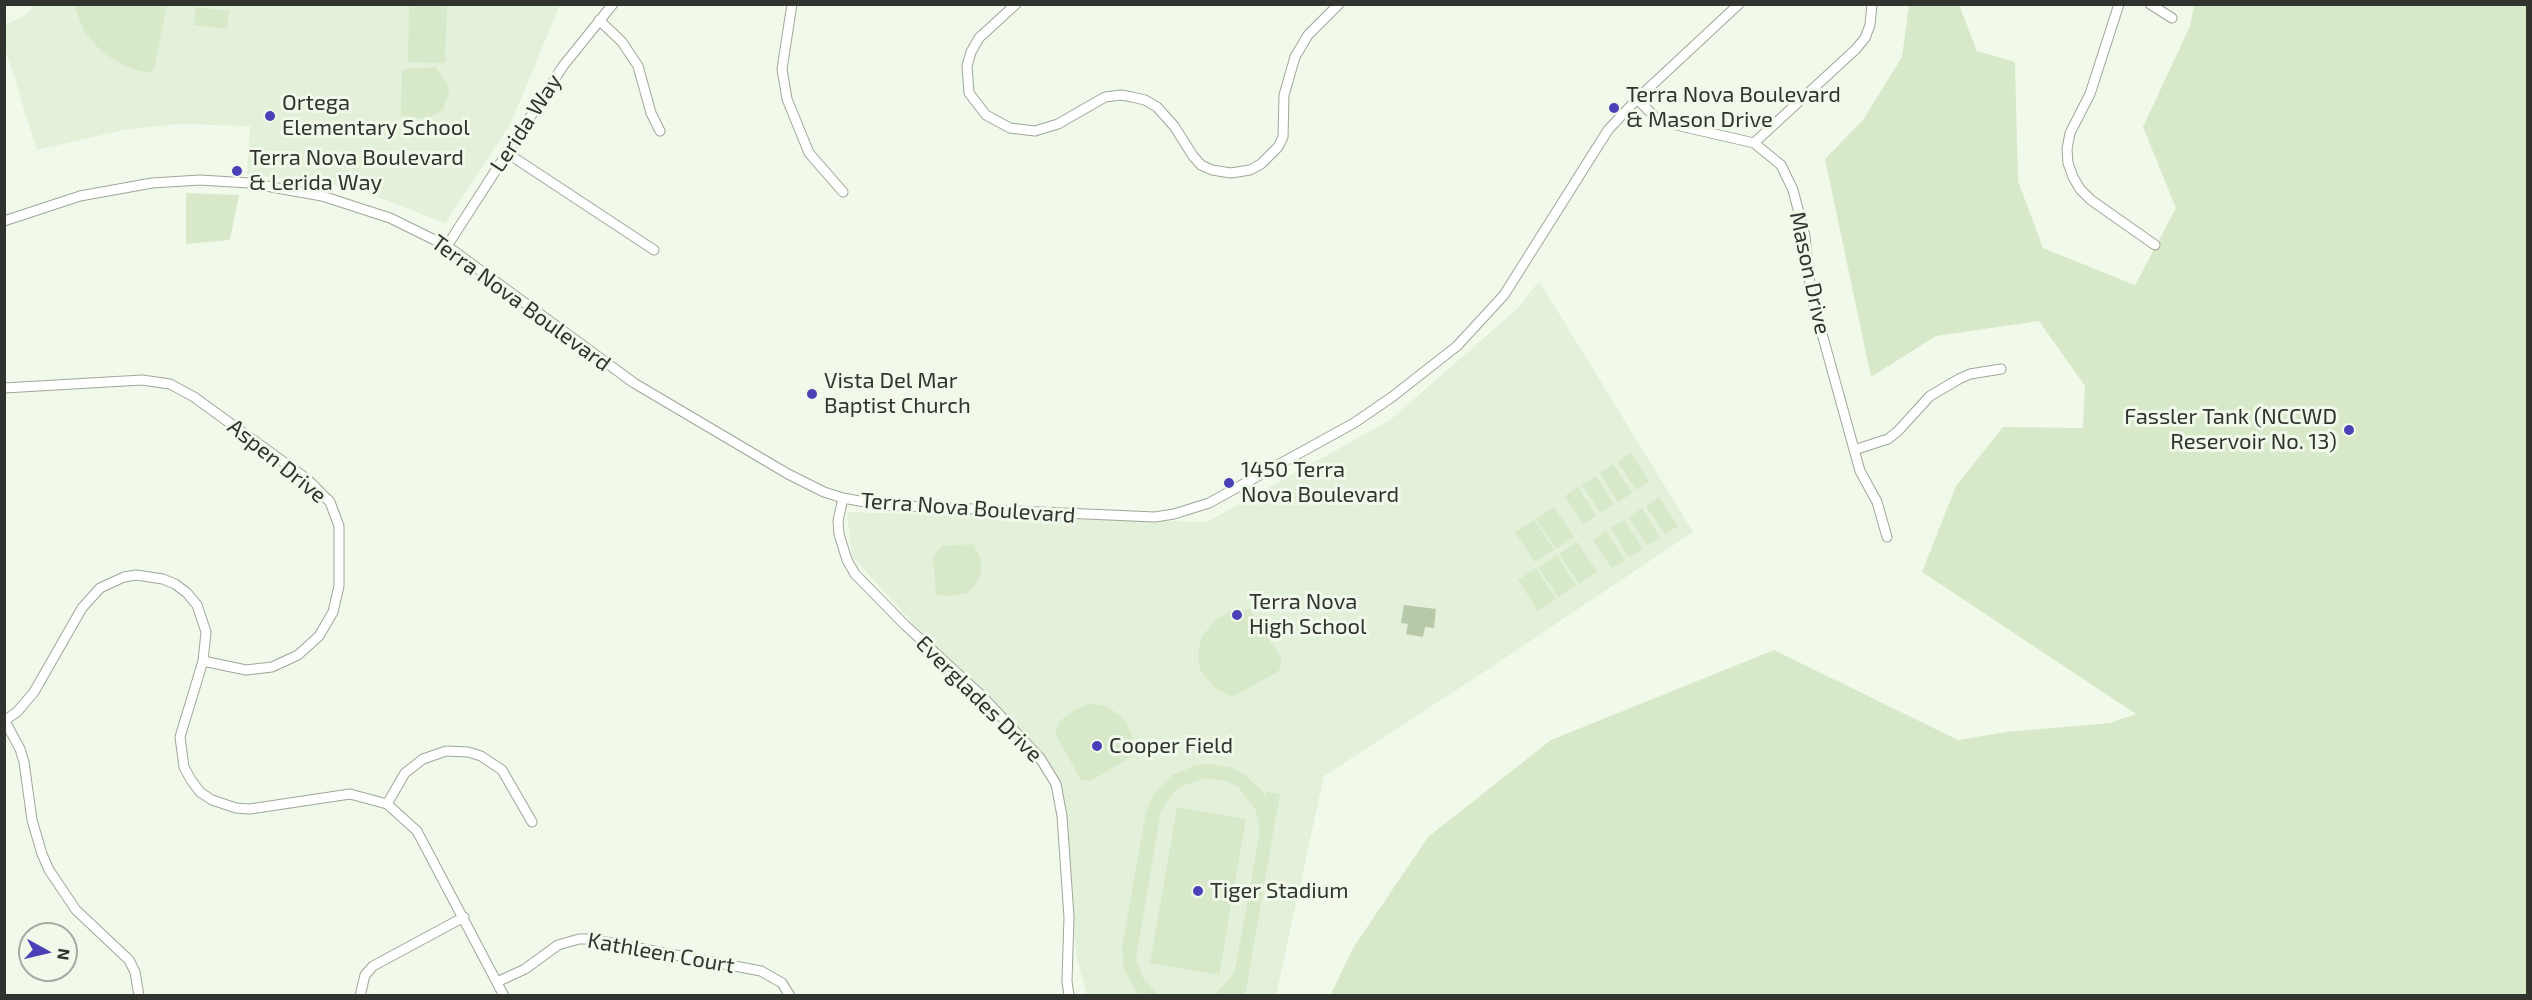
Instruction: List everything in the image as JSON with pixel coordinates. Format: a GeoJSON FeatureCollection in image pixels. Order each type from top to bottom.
{"type":"FeatureCollection","features":[{"type":"Feature","properties":{"kind":"street","name":"Lerida Way"},"geometry":{"type":"LineString","coordinates":[[447,246],[563,66],[613,4]]}},
{"type":"Feature","properties":{"kind":"street"},"geometry":{"type":"LineString","coordinates":[[792,4],[782,69],[787,99],[809,153],[843,192]]}},
{"type":"Feature","properties":{"kind":"street"},"geometry":{"type":"LineString","coordinates":[[1016,4],[979,38],[969,59],[966,79],[969,93],[986,115],[1010,128],[1035,131],[1058,124],[1105,97],[1132,97],[1145,100],[1157,107],[1174,126],[1201,165],[1212,170],[1231,173],[1253,168],[1273,154],[1278,147],[1283,134],[1286,88],[1295,57],[1308,35],[1339,4]]}},
{"type":"Feature","properties":{"kind":"street","name":"Terra Nova Boulevard"},"geometry":{"type":"LineString","coordinates":[[4,221],[80,196],[128,186],[175,181],[225,181],[282,187],[346,202],[399,222],[447,246],[595,356],[649,392],[788,474],[824,492],[843,498],[900,506],[1135,518],[1174,514],[1226,494],[1374,411],[1440,360],[1474,330],[1518,275],[1594,149],[1637,99],[1739,4]]}},
{"type":"Feature","properties":{"kind":"street"},"geometry":{"type":"LineString","coordinates":[[1754,143],[1856,49],[1865,38],[1870,25],[1872,4]]}},
{"type":"Feature","properties":{"kind":"street"},"geometry":{"type":"LineString","coordinates":[[2119,4],[2096,80],[2070,133],[2067,148],[2068,162],[2080,189],[2091,200],[2155,245]]}},
{"type":"Feature","properties":{"kind":"street"},"geometry":{"type":"LineString","coordinates":[[2150,4],[2172,18]]}},
{"type":"Feature","properties":{"kind":"street"},"geometry":{"type":"LineString","coordinates":[[599,20],[622,42],[638,66],[651,113],[660,131]]}},
{"type":"Feature","properties":{"kind":"street","name":"Mason Drive"},"geometry":{"type":"LineString","coordinates":[[1637,99],[1652,116],[1667,124],[1754,143],[1781,165],[1793,190],[1808,249],[1811,294],[1854,450],[1864,481],[1881,513],[1887,537]]}},
{"type":"Feature","properties":{"kind":"street"},"geometry":{"type":"LineString","coordinates":[[507,153],[654,250]]}},
{"type":"Feature","properties":{"kind":"street"},"geometry":{"type":"LineString","coordinates":[[1854,450],[1888,439],[1930,396],[1959,379],[1970,374],[2001,369]]}},
{"type":"Feature","properties":{"kind":"street","name":"Aspen Drive"},"geometry":{"type":"LineString","coordinates":[[4,388],[142,380],[170,384],[194,397],[307,479],[330,502],[339,526],[339,586],[333,612],[319,636],[298,655],[272,667],[246,670],[203,660]]}},
{"type":"Feature","properties":{"kind":"street","name":"Everglades Drive"},"geometry":{"type":"LineString","coordinates":[[843,498],[838,521],[839,534],[847,560],[855,574],[905,625],[982,696],[1040,758],[1056,784],[1062,816],[1070,917],[1067,981],[1069,996]]}},
{"type":"Feature","properties":{"kind":"street"},"geometry":{"type":"LineString","coordinates":[[139,996],[135,972],[129,960],[76,910],[49,870],[34,828],[20,748],[5,721],[17,712],[34,692],[90,597],[106,585],[124,577],[136,575],[163,579],[187,593],[203,618],[206,632],[203,660],[180,737],[184,767],[200,792],[223,805],[243,809],[350,794],[387,804],[417,831],[504,996]]}},
{"type":"Feature","properties":{"kind":"street"},"geometry":{"type":"LineString","coordinates":[[387,804],[405,773],[423,759],[446,751],[468,752],[481,756],[502,770],[532,822]]}},
{"type":"Feature","properties":{"kind":"street"},"geometry":{"type":"LineString","coordinates":[[360,996],[366,975],[373,966],[464,917]]}},
{"type":"Feature","properties":{"kind":"street","name":"Kathleen Court"},"geometry":{"type":"LineString","coordinates":[[497,982],[525,969],[558,945],[579,939],[591,939],[761,971],[782,983],[790,996]]}},
{"type":"Feature","properties":{"kind":"shaded area","name":"Ortega Elementary School"},"geometry":{"type":"Polygon","coordinates":[[[34,4],[560,5],[510,125],[445,223],[352,187],[247,174],[250,126],[178,124],[123,130],[37,150],[5,48],[4,25],[26,15],[34,4]]]}},
{"type":"Feature","properties":{"kind":"shaded area"},"geometry":{"type":"Polygon","coordinates":[[[74,5],[167,5],[154,69],[148,73],[136,70],[102,52],[84,31],[74,5]]]}},
{"type":"Feature","properties":{"kind":"shaded area"},"geometry":{"type":"Polygon","coordinates":[[[409,5],[447,5],[445,63],[408,62],[409,5]]]}},
{"type":"Feature","properties":{"kind":"shaded area"},"geometry":{"type":"Polygon","coordinates":[[[1909,5],[1959,5],[1977,51],[2015,62],[2018,181],[2043,248],[2135,285],[2176,208],[2143,127],[2190,26],[2194,5],[2527,5],[2527,995],[1330,996],[1353,948],[1428,837],[1551,740],[1774,650],[1958,740],[2006,732],[2110,723],[2136,714],[1922,572],[1956,486],[2003,427],[2083,428],[2085,386],[2039,321],[1936,336],[1871,377],[1825,159],[1863,120],[1902,57],[1909,5]]]}},
{"type":"Feature","properties":{"kind":"shaded area"},"geometry":{"type":"Polygon","coordinates":[[[196,7],[229,11],[227,29],[194,25],[196,7]]]}},
{"type":"Feature","properties":{"kind":"shaded area"},"geometry":{"type":"Polygon","coordinates":[[[435,67],[447,83],[449,91],[443,110],[427,119],[401,116],[402,71],[435,67]]]}},
{"type":"Feature","properties":{"kind":"shaded area"},"geometry":{"type":"Polygon","coordinates":[[[186,193],[239,195],[230,240],[186,244],[186,193]]]}},
{"type":"Feature","properties":{"kind":"shaded area","name":"Terra Nova High School"},"geometry":{"type":"Polygon","coordinates":[[[1539,281],[1693,532],[1324,776],[1276,995],[1087,996],[1077,958],[1056,781],[852,556],[847,512],[1207,522],[1390,420],[1518,308],[1539,281]]]}},
{"type":"Feature","properties":{"kind":"shaded area"},"geometry":{"type":"Polygon","coordinates":[[[1631,453],[1649,482],[1636,490],[1618,462],[1631,453]]]}},
{"type":"Feature","properties":{"kind":"shaded area"},"geometry":{"type":"Polygon","coordinates":[[[1613,464],[1632,493],[1618,502],[1600,473],[1613,464]]]}},
{"type":"Feature","properties":{"kind":"shaded area"},"geometry":{"type":"Polygon","coordinates":[[[1596,476],[1614,504],[1601,513],[1582,485],[1596,476]]]}},
{"type":"Feature","properties":{"kind":"shaded area"},"geometry":{"type":"Polygon","coordinates":[[[1578,487],[1596,516],[1583,524],[1565,496],[1578,487]]]}},
{"type":"Feature","properties":{"kind":"shaded area"},"geometry":{"type":"Polygon","coordinates":[[[1659,497],[1678,526],[1665,534],[1646,506],[1659,497]]]}},
{"type":"Feature","properties":{"kind":"shaded area"},"geometry":{"type":"Polygon","coordinates":[[[1554,507],[1574,537],[1556,549],[1536,519],[1554,507]]]}},
{"type":"Feature","properties":{"kind":"shaded area"},"geometry":{"type":"Polygon","coordinates":[[[1642,508],[1660,537],[1647,546],[1629,517],[1642,508]]]}},
{"type":"Feature","properties":{"kind":"shaded area"},"geometry":{"type":"Polygon","coordinates":[[[1534,520],[1554,550],[1535,562],[1515,532],[1534,520]]]}},
{"type":"Feature","properties":{"kind":"shaded area"},"geometry":{"type":"Polygon","coordinates":[[[1624,520],[1643,549],[1629,557],[1611,528],[1624,520]]]}},
{"type":"Feature","properties":{"kind":"shaded area"},"geometry":{"type":"Polygon","coordinates":[[[1606,531],[1625,560],[1612,568],[1593,540],[1606,531]]]}},
{"type":"Feature","properties":{"kind":"shaded area"},"geometry":{"type":"Polygon","coordinates":[[[1577,542],[1597,572],[1579,584],[1559,554],[1577,542]]]}},
{"type":"Feature","properties":{"kind":"shaded area"},"geometry":{"type":"Polygon","coordinates":[[[974,544],[981,560],[981,572],[976,584],[967,593],[952,596],[936,595],[933,556],[942,546],[974,544]]]}},
{"type":"Feature","properties":{"kind":"shaded area"},"geometry":{"type":"Polygon","coordinates":[[[1557,555],[1576,585],[1558,597],[1538,567],[1557,555]]]}},
{"type":"Feature","properties":{"kind":"shaded area"},"geometry":{"type":"Polygon","coordinates":[[[1536,568],[1556,599],[1538,611],[1518,580],[1536,568]]]}},
{"type":"Feature","properties":{"kind":"shaded area"},"geometry":{"type":"Polygon","coordinates":[[[1404,605],[1436,609],[1434,628],[1425,627],[1423,637],[1406,634],[1408,624],[1401,623],[1404,605]]]}},
{"type":"Feature","properties":{"kind":"shaded area"},"geometry":{"type":"Polygon","coordinates":[[[1250,609],[1282,659],[1279,671],[1232,697],[1215,688],[1200,670],[1198,656],[1201,638],[1216,619],[1230,611],[1250,609]]]}},
{"type":"Feature","properties":{"kind":"shaded area","name":"Cooper Field"},"geometry":{"type":"Polygon","coordinates":[[[1088,704],[1104,705],[1120,715],[1127,723],[1132,736],[1132,756],[1091,781],[1081,780],[1055,733],[1060,721],[1073,711],[1088,704]]]}},
{"type":"Feature","properties":{"kind":"shaded area"},"geometry":{"type":"Polygon","coordinates":[[[1211,764],[1232,768],[1244,774],[1265,797],[1266,792],[1280,794],[1245,995],[1215,995],[1232,976],[1236,965],[1259,837],[1259,823],[1255,809],[1239,788],[1229,782],[1206,778],[1182,786],[1172,794],[1161,811],[1136,958],[1143,978],[1159,995],[1138,995],[1124,970],[1122,947],[1146,812],[1153,795],[1172,775],[1196,765],[1211,764]]]}},
{"type":"Feature","properties":{"kind":"shaded area","name":"Tiger Stadium"},"geometry":{"type":"Polygon","coordinates":[[[1177,807],[1246,819],[1219,975],[1150,963],[1177,807]]]}},
{"type":"Feature","properties":{"kind":"place","name":"Terra Nova Boulevard & Mason Drive"},"geometry":{"type":"Point","coordinates":[1614,108]}},
{"type":"Feature","properties":{"kind":"place","name":"Ortega Elementary School"},"geometry":{"type":"Point","coordinates":[270,116]}},
{"type":"Feature","properties":{"kind":"place","name":"Terra Nova Boulevard & Lerida Way"},"geometry":{"type":"Point","coordinates":[237,171]}},
{"type":"Feature","properties":{"kind":"place","name":"Vista Del Mar Baptist Church"},"geometry":{"type":"Point","coordinates":[812,394]}},
{"type":"Feature","properties":{"kind":"place","name":"Fassler Tank (NCCWD Reservoir No. 13)"},"geometry":{"type":"Point","coordinates":[2349,430]}},
{"type":"Feature","properties":{"kind":"place","name":"1450 Terra Nova Boulevard"},"geometry":{"type":"Point","coordinates":[1229,483]}},
{"type":"Feature","properties":{"kind":"place","name":"Terra Nova High School"},"geometry":{"type":"Point","coordinates":[1237,615]}},
{"type":"Feature","properties":{"kind":"place","name":"Cooper Field"},"geometry":{"type":"Point","coordinates":[1097,746]}},
{"type":"Feature","properties":{"kind":"place","name":"Tiger Stadium"},"geometry":{"type":"Point","coordinates":[1198,891]}}]}
